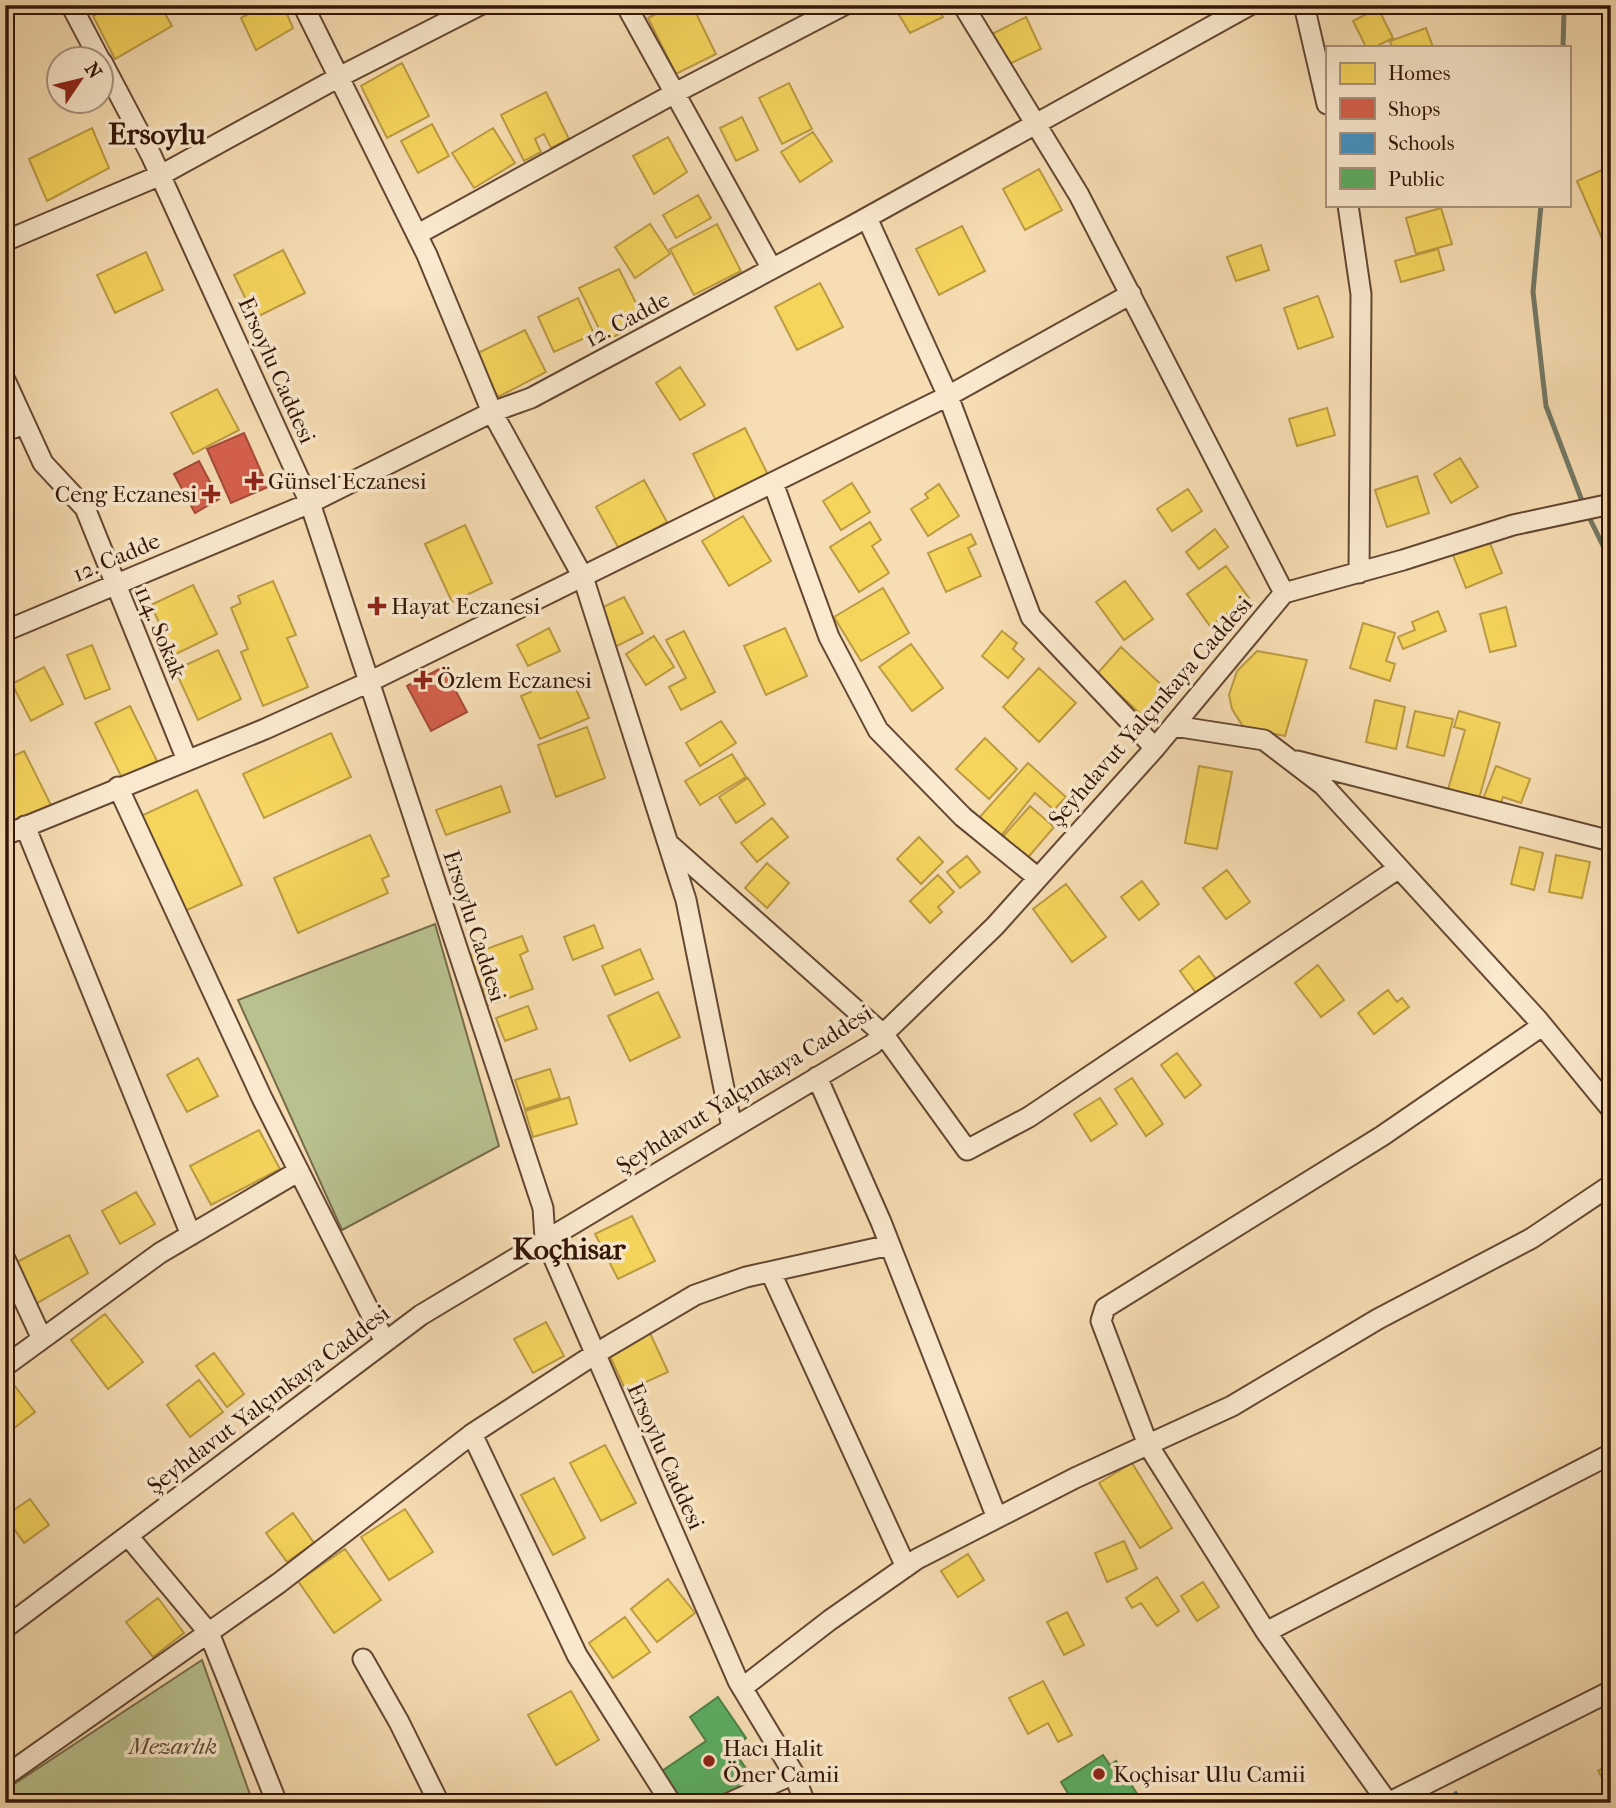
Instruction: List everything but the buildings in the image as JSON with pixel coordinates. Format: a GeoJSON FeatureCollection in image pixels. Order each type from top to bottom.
{"type":"FeatureCollection","features":[{"type":"Feature","properties":{"kind":"street","name":"Ersoylu Caddesi"},"geometry":{"type":"LineString","coordinates":[[71,5],[93,46]]}},
{"type":"Feature","properties":{"kind":"street"},"geometry":{"type":"LineString","coordinates":[[303,5],[418,234],[492,412],[583,578],[686,901],[732,1128]]}},
{"type":"Feature","properties":{"kind":"street"},"geometry":{"type":"LineString","coordinates":[[5,241],[161,175],[339,76],[480,5]]}},
{"type":"Feature","properties":{"kind":"street"},"geometry":{"type":"LineString","coordinates":[[626,5],[772,269]]}},
{"type":"Feature","properties":{"kind":"street"},"geometry":{"type":"LineString","coordinates":[[418,234],[675,93],[844,5]]}},
{"type":"Feature","properties":{"kind":"street"},"geometry":{"type":"LineString","coordinates":[[963,5],[1079,195],[1284,593]]}},
{"type":"Feature","properties":{"kind":"street","name":"12. Cadde"},"geometry":{"type":"LineString","coordinates":[[5,631],[310,503],[492,412],[531,398],[867,218],[1251,5]]}},
{"type":"Feature","properties":{"kind":"street"},"geometry":{"type":"LineString","coordinates":[[1304,5],[1326,100]]}},
{"type":"Feature","properties":{"kind":"street","name":"Ersoylu Caddesi"},"geometry":{"type":"LineString","coordinates":[[116,90],[161,175],[310,503],[542,1209],[545,1238],[743,1688],[794,1774],[805,1803]]}},
{"type":"Feature","properties":{"kind":"street"},"geometry":{"type":"LineString","coordinates":[[1348,206],[1361,294],[1359,573]]}},
{"type":"Feature","properties":{"kind":"street"},"geometry":{"type":"LineString","coordinates":[[867,218],[948,396],[1031,617],[1155,748]]}},
{"type":"Feature","properties":{"kind":"street"},"geometry":{"type":"LineString","coordinates":[[5,835],[369,682],[948,396],[1131,294]]}},
{"type":"Feature","properties":{"kind":"street","name":"114. Sokak"},"geometry":{"type":"LineString","coordinates":[[5,380],[43,463],[85,508],[187,760]]}},
{"type":"Feature","properties":{"kind":"street"},"geometry":{"type":"LineString","coordinates":[[5,431],[25,424]]}},
{"type":"Feature","properties":{"kind":"street"},"geometry":{"type":"LineString","coordinates":[[774,484],[829,637],[878,730],[963,817],[1038,878]]}},
{"type":"Feature","properties":{"kind":"street","name":"Şeyhdavut Yalçınkaya Caddesi"},"geometry":{"type":"LineString","coordinates":[[5,1628],[421,1315],[884,1035],[995,926],[1155,748],[1284,593],[1359,573],[1513,525],[1608,505]]}},
{"type":"Feature","properties":{"kind":"street"},"geometry":{"type":"LineString","coordinates":[[1174,726],[1264,740],[1322,785],[1542,1026],[1611,1109]]}},
{"type":"Feature","properties":{"kind":"street"},"geometry":{"type":"LineString","coordinates":[[1289,759],[1611,841]]}},
{"type":"Feature","properties":{"kind":"street"},"geometry":{"type":"LineString","coordinates":[[118,787],[262,1098],[385,1342]]}},
{"type":"Feature","properties":{"kind":"street"},"geometry":{"type":"LineString","coordinates":[[25,826],[191,1235]]}},
{"type":"Feature","properties":{"kind":"street"},"geometry":{"type":"LineString","coordinates":[[668,844],[884,1035],[967,1150],[1029,1117],[1399,868]]}},
{"type":"Feature","properties":{"kind":"street"},"geometry":{"type":"LineString","coordinates":[[1542,1026],[1382,1136],[1105,1308],[1101,1321],[1148,1445],[1266,1632],[1388,1803],[1611,1691]]}},
{"type":"Feature","properties":{"kind":"street"},"geometry":{"type":"LineString","coordinates":[[817,1077],[890,1245],[997,1518]]}},
{"type":"Feature","properties":{"kind":"street"},"geometry":{"type":"LineString","coordinates":[[5,1366],[160,1253],[299,1171]]}},
{"type":"Feature","properties":{"kind":"street"},"geometry":{"type":"LineString","coordinates":[[743,1688],[830,1620],[906,1567],[997,1518],[1233,1406],[1378,1319],[1532,1238],[1611,1185]]}},
{"type":"Feature","properties":{"kind":"street"},"geometry":{"type":"LineString","coordinates":[[5,1776],[209,1633],[472,1434],[595,1354],[695,1295],[746,1277],[890,1245]]}},
{"type":"Feature","properties":{"kind":"street"},"geometry":{"type":"LineString","coordinates":[[5,1259],[42,1339]]}},
{"type":"Feature","properties":{"kind":"street"},"geometry":{"type":"LineString","coordinates":[[771,1273],[906,1567]]}},
{"type":"Feature","properties":{"kind":"street"},"geometry":{"type":"LineString","coordinates":[[472,1434],[577,1654],[671,1803]]}},
{"type":"Feature","properties":{"kind":"street"},"geometry":{"type":"LineString","coordinates":[[1266,1632],[1611,1454]]}},
{"type":"Feature","properties":{"kind":"street"},"geometry":{"type":"LineString","coordinates":[[128,1536],[209,1633],[277,1803]]}},
{"type":"Feature","properties":{"kind":"street"},"geometry":{"type":"LineString","coordinates":[[363,1659],[399,1722],[439,1803]]}},
{"type":"Feature","properties":{"kind":"street"},"geometry":{"type":"LineString","coordinates":[[729,1803],[794,1774]]}},
{"type":"Feature","properties":{"kind":"green space"},"geometry":{"type":"Polygon","coordinates":[[[435,924],[499,1146],[342,1230],[238,1000],[435,924]]]}},
{"type":"Feature","properties":{"kind":"green space","name":"Mezarlık"},"geometry":{"type":"Polygon","coordinates":[[[202,1660],[253,1803],[5,1803],[5,1790],[202,1660]]]}},
{"type":"Feature","properties":{"kind":"waterway"},"geometry":{"type":"LineString","coordinates":[[1562,5],[1563,46]]}},
{"type":"Feature","properties":{"kind":"waterway"},"geometry":{"type":"LineString","coordinates":[[1541,206],[1533,292],[1546,406],[1584,506]]}},
{"type":"Feature","properties":{"kind":"waterway"},"geometry":{"type":"LineString","coordinates":[[1588,515],[1611,562]]}},
{"type":"Feature","properties":{"kind":"place","name":"Günsel Eczanesi"},"geometry":{"type":"Point","coordinates":[254,481]}},
{"type":"Feature","properties":{"kind":"place","name":"Ceng Eczanesi"},"geometry":{"type":"Point","coordinates":[211,494]}},
{"type":"Feature","properties":{"kind":"place","name":"Hayat Eczanesi"},"geometry":{"type":"Point","coordinates":[377,606]}},
{"type":"Feature","properties":{"kind":"place","name":"Özlem Eczanesi"},"geometry":{"type":"Point","coordinates":[423,680]}},
{"type":"Feature","properties":{"kind":"place","name":"Hacı Halit Öner Camii"},"geometry":{"type":"Point","coordinates":[709,1761]}},
{"type":"Feature","properties":{"kind":"place","name":"Koçhisar Ulu Camii"},"geometry":{"type":"Point","coordinates":[1099,1774]}},
{"type":"Feature","properties":{"kind":"district","name":"Ersoylu"},"geometry":{"type":"Point","coordinates":[157,134]}},
{"type":"Feature","properties":{"kind":"district","name":"Koçhisar"},"geometry":{"type":"Point","coordinates":[569,1249]}}]}
